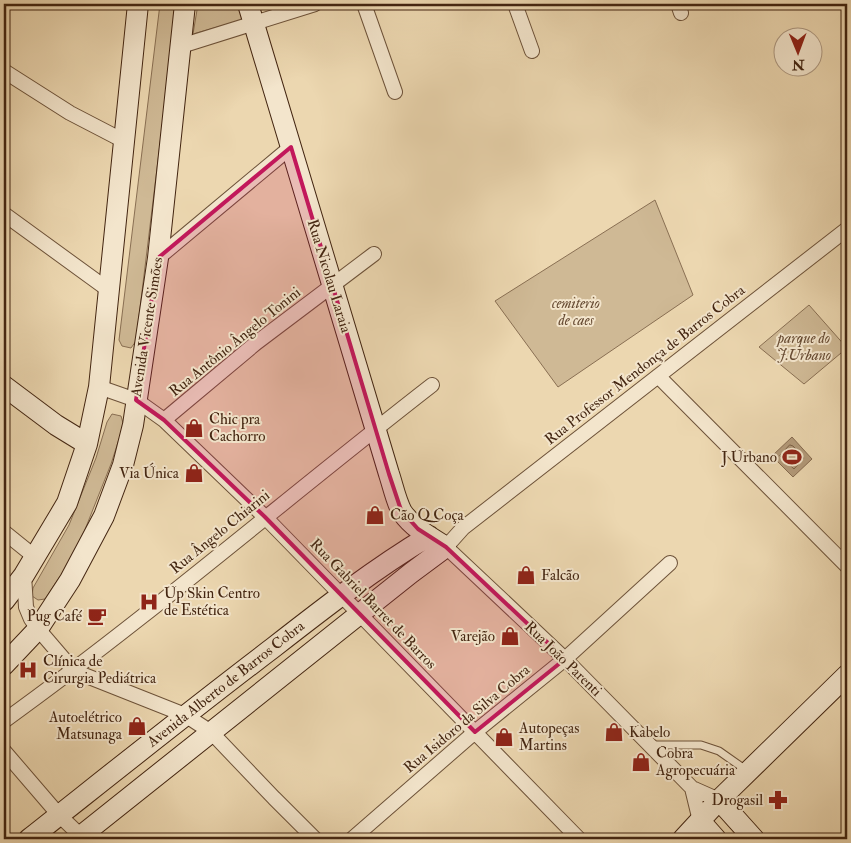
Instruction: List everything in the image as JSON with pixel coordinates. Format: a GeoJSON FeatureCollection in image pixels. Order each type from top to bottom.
{"type":"FeatureCollection","features":[{"type":"Feature","properties":{"kind":"street"},"geometry":{"type":"LineString","coordinates":[[4,601],[24,575],[67,503],[87,444],[99,387],[138,4]]}},
{"type":"Feature","properties":{"kind":"street","name":"Avenida Vicente Simões"},"geometry":{"type":"LineString","coordinates":[[4,665],[38,629],[70,580],[104,516],[123,465],[133,425],[158,258],[185,4]]}},
{"type":"Feature","properties":{"kind":"street","name":"Rua Nicolau Laraia"},"geometry":{"type":"LineString","coordinates":[[248,4],[401,510],[409,521],[429,536]]}},
{"type":"Feature","properties":{"kind":"street"},"geometry":{"type":"LineString","coordinates":[[181,46],[315,4]]}},
{"type":"Feature","properties":{"kind":"street"},"geometry":{"type":"LineString","coordinates":[[364,4],[394,92]]}},
{"type":"Feature","properties":{"kind":"street"},"geometry":{"type":"LineString","coordinates":[[515,4],[532,51]]}},
{"type":"Feature","properties":{"kind":"street"},"geometry":{"type":"LineString","coordinates":[[4,70],[70,113],[124,141]]}},
{"type":"Feature","properties":{"kind":"street"},"geometry":{"type":"LineString","coordinates":[[158,258],[291,147]]}},
{"type":"Feature","properties":{"kind":"street"},"geometry":{"type":"LineString","coordinates":[[4,214],[110,291]]}},
{"type":"Feature","properties":{"kind":"street","name":"Rua Professor Mendonça de Barros Cobra"},"geometry":{"type":"LineString","coordinates":[[446,547],[463,528],[847,229]]}},
{"type":"Feature","properties":{"kind":"street","name":"Rua Antônio Ângelo Tonini"},"geometry":{"type":"LineString","coordinates":[[164,420],[256,343],[374,254]]}},
{"type":"Feature","properties":{"kind":"street"},"geometry":{"type":"LineString","coordinates":[[658,376],[847,566]]}},
{"type":"Feature","properties":{"kind":"street","name":"Rua Ângelo Chiarini"},"geometry":{"type":"LineString","coordinates":[[4,721],[74,671],[432,384]]}},
{"type":"Feature","properties":{"kind":"street"},"geometry":{"type":"LineString","coordinates":[[4,386],[56,425],[87,444]]}},
{"type":"Feature","properties":{"kind":"street","name":"Rua Gabriel Barret de Barros"},"geometry":{"type":"LineString","coordinates":[[99,387],[136,400],[164,420],[265,517],[579,839]]}},
{"type":"Feature","properties":{"kind":"street","name":"Rua Professor Mendonça de Barros Cobra"},"geometry":{"type":"LineString","coordinates":[[429,536],[463,528]]}},
{"type":"Feature","properties":{"kind":"street"},"geometry":{"type":"LineString","coordinates":[[4,532],[35,557]]}},
{"type":"Feature","properties":{"kind":"street","name":"Rua João Parenti"},"geometry":{"type":"LineString","coordinates":[[429,536],[446,547],[564,659],[692,788],[719,800]]}},
{"type":"Feature","properties":{"kind":"street","name":"Avenida Alberto de Barros Cobra"},"geometry":{"type":"LineString","coordinates":[[28,839],[185,715],[342,595],[395,556],[429,536]]}},
{"type":"Feature","properties":{"kind":"street","name":"Avenida Alberto de Barros Cobra"},"geometry":{"type":"LineString","coordinates":[[81,838],[360,613],[446,547]]}},
{"type":"Feature","properties":{"kind":"street","name":"Rua Isidoro da Silva Cobra"},"geometry":{"type":"LineString","coordinates":[[352,839],[564,659],[670,564]]}},
{"type":"Feature","properties":{"kind":"street"},"geometry":{"type":"LineString","coordinates":[[24,575],[26,607],[38,629],[74,671],[185,715],[211,732],[316,839]]}},
{"type":"Feature","properties":{"kind":"street"},"geometry":{"type":"LineString","coordinates":[[683,839],[719,800],[847,675]]}},
{"type":"Feature","properties":{"kind":"street"},"geometry":{"type":"LineString","coordinates":[[4,751],[81,838]]}},
{"type":"Feature","properties":{"kind":"street"},"geometry":{"type":"LineString","coordinates":[[692,788],[700,821],[716,839]]}},
{"type":"Feature","properties":{"kind":"street"},"geometry":{"type":"LineString","coordinates":[[719,800],[754,839]]}},
{"type":"Feature","properties":{"kind":"lane"},"geometry":{"type":"LineString","coordinates":[[649,745],[701,746],[719,751],[748,772]]}},
{"type":"Feature","properties":{"kind":"highlighted area"},"geometry":{"type":"Polygon","coordinates":[[[291,147],[389,474],[401,510],[418,529],[446,547],[565,659],[475,732],[265,517],[164,420],[136,400],[158,258],[291,147]]]}},
{"type":"Feature","properties":{"kind":"green space"},"geometry":{"type":"Polygon","coordinates":[[[160,4],[177,4],[136,341],[131,348],[122,346],[119,340],[160,4]]]}},
{"type":"Feature","properties":{"kind":"green space"},"geometry":{"type":"Polygon","coordinates":[[[198,4],[240,4],[245,19],[193,34],[198,4]]]}},
{"type":"Feature","properties":{"kind":"green space","name":"cemiterio de caes"},"geometry":{"type":"Polygon","coordinates":[[[655,200],[693,295],[558,387],[495,301],[655,200]]]}},
{"type":"Feature","properties":{"kind":"green space","name":"parque do J.Urbano"},"geometry":{"type":"Polygon","coordinates":[[[809,305],[847,348],[804,384],[759,347],[809,305]]]}},
{"type":"Feature","properties":{"kind":"green space"},"geometry":{"type":"Polygon","coordinates":[[[112,414],[121,416],[123,423],[120,436],[84,532],[70,561],[45,599],[38,600],[32,596],[33,588],[69,525],[96,458],[107,422],[112,414]]]}},
{"type":"Feature","properties":{"kind":"water","name":"J Urbano"},"geometry":{"type":"Polygon","coordinates":[[[792,437],[812,459],[793,477],[772,456],[792,437]]]}},
{"type":"Feature","properties":{"kind":"place","name":"Chic pra Cachorro"},"geometry":{"type":"Point","coordinates":[194,428]}},
{"type":"Feature","properties":{"kind":"place","name":"J Urbano"},"geometry":{"type":"Point","coordinates":[792,457]}},
{"type":"Feature","properties":{"kind":"place","name":"Via Única"},"geometry":{"type":"Point","coordinates":[194,473]}},
{"type":"Feature","properties":{"kind":"place","name":"Cão Q Coça"},"geometry":{"type":"Point","coordinates":[375,515]}},
{"type":"Feature","properties":{"kind":"place","name":"Falcão"},"geometry":{"type":"Point","coordinates":[526,575]}},
{"type":"Feature","properties":{"kind":"place","name":"Up Skin Centro de Estética"},"geometry":{"type":"Point","coordinates":[149,602]}},
{"type":"Feature","properties":{"kind":"place","name":"Pug Café"},"geometry":{"type":"Point","coordinates":[97,616]}},
{"type":"Feature","properties":{"kind":"place","name":"Varejão"},"geometry":{"type":"Point","coordinates":[510,636]}},
{"type":"Feature","properties":{"kind":"place","name":"Clínica de Cirurgia Pediátrica"},"geometry":{"type":"Point","coordinates":[28,670]}},
{"type":"Feature","properties":{"kind":"place","name":"Autoelétrico Matsunaga"},"geometry":{"type":"Point","coordinates":[137,726]}},
{"type":"Feature","properties":{"kind":"place","name":"Kabelo"},"geometry":{"type":"Point","coordinates":[614,732]}},
{"type":"Feature","properties":{"kind":"place","name":"Autopeças Martins"},"geometry":{"type":"Point","coordinates":[504,737]}},
{"type":"Feature","properties":{"kind":"place","name":"Cobra Agropecuária"},"geometry":{"type":"Point","coordinates":[641,762]}},
{"type":"Feature","properties":{"kind":"place","name":"Drogasil"},"geometry":{"type":"Point","coordinates":[778,800]}}]}
